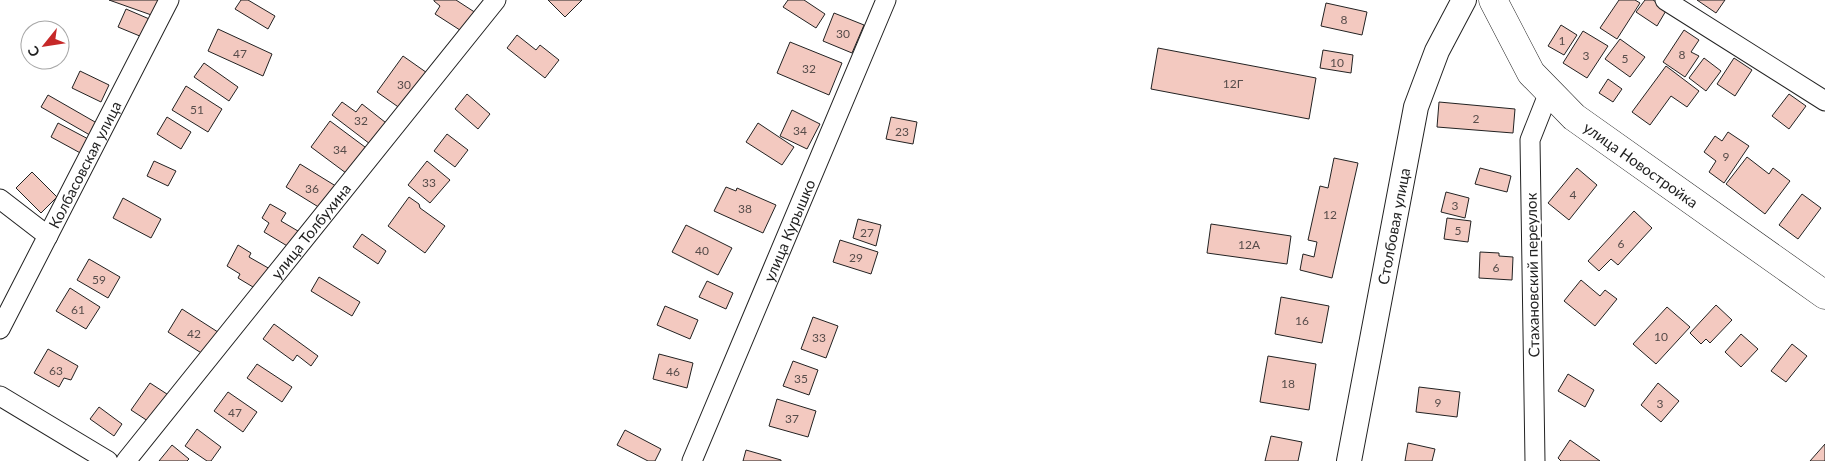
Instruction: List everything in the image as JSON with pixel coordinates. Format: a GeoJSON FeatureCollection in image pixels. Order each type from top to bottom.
{"type":"FeatureCollection","features":[{"type":"Feature","properties":{"kind":"main road","name":"улица Новостройка"},"geometry":{"type":"LineString","coordinates":[[1492,0],[1531,73],[1574,117],[1825,295]]}},
{"type":"Feature","properties":{"kind":"street","name":"Колбасовская улица"},"geometry":{"type":"LineString","coordinates":[[0,330],[169,0]]}},
{"type":"Feature","properties":{"kind":"street","name":"улица Толбухина"},"geometry":{"type":"LineString","coordinates":[[126,461],[496,0]]}},
{"type":"Feature","properties":{"kind":"street","name":"улица Курышко"},"geometry":{"type":"LineString","coordinates":[[692,461],[886,0]]}},
{"type":"Feature","properties":{"kind":"street","name":"Столбовая улица"},"geometry":{"type":"LineString","coordinates":[[1349,461],[1416,107],[1436,51],[1464,0]]}},
{"type":"Feature","properties":{"kind":"street"},"geometry":{"type":"LineString","coordinates":[[1665,0],[1825,101]]}},
{"type":"Feature","properties":{"kind":"street","name":"Стахановский переулок"},"geometry":{"type":"LineString","coordinates":[[1536,461],[1530,140],[1549,92]]}},
{"type":"Feature","properties":{"kind":"street"},"geometry":{"type":"LineString","coordinates":[[0,199],[48,236]]}},
{"type":"Feature","properties":{"kind":"street"},"geometry":{"type":"LineString","coordinates":[[0,396],[108,461]]}},
{"type":"Feature","properties":{"kind":"building"},"geometry":{"type":"Polygon","coordinates":[[[109,0],[159,0],[157,17],[109,0]]]}},
{"type":"Feature","properties":{"kind":"building"},"geometry":{"type":"Polygon","coordinates":[[[241,0],[248,0],[275,16],[268,29],[235,9],[241,0]]]}},
{"type":"Feature","properties":{"kind":"building"},"geometry":{"type":"Polygon","coordinates":[[[434,0],[456,0],[476,13],[463,32],[435,14],[440,6],[434,0]]]}},
{"type":"Feature","properties":{"kind":"building"},"geometry":{"type":"Polygon","coordinates":[[[548,0],[582,0],[565,17],[548,0]]]}},
{"type":"Feature","properties":{"kind":"building"},"geometry":{"type":"Polygon","coordinates":[[[788,0],[804,0],[825,14],[816,28],[783,7],[788,0]]]}},
{"type":"Feature","properties":{"kind":"building"},"geometry":{"type":"Polygon","coordinates":[[[1619,0],[1635,0],[1640,3],[1617,39],[1600,28],[1619,0]]]}},
{"type":"Feature","properties":{"kind":"building"},"geometry":{"type":"Polygon","coordinates":[[[1645,0],[1653,0],[1667,9],[1657,26],[1636,12],[1645,0]]]}},
{"type":"Feature","properties":{"kind":"building"},"geometry":{"type":"Polygon","coordinates":[[[1697,0],[1725,0],[1716,13],[1697,0]]]}},
{"type":"Feature","properties":{"kind":"building"},"geometry":{"type":"Polygon","coordinates":[[[1326,3],[1367,12],[1362,35],[1321,26],[1326,3]]]}},
{"type":"Feature","properties":{"kind":"building"},"geometry":{"type":"Polygon","coordinates":[[[126,9],[154,21],[147,39],[118,27],[126,9]]]}},
{"type":"Feature","properties":{"kind":"building"},"geometry":{"type":"Polygon","coordinates":[[[834,13],[864,25],[852,53],[823,41],[834,13]]]}},
{"type":"Feature","properties":{"kind":"building"},"geometry":{"type":"Polygon","coordinates":[[[1561,25],[1577,35],[1564,55],[1548,46],[1561,25]]]}},
{"type":"Feature","properties":{"kind":"building"},"geometry":{"type":"Polygon","coordinates":[[[218,29],[272,54],[263,76],[208,51],[218,29]]]}},
{"type":"Feature","properties":{"kind":"building"},"geometry":{"type":"Polygon","coordinates":[[[1684,30],[1699,40],[1691,52],[1699,56],[1685,77],[1663,62],[1684,30]]]}},
{"type":"Feature","properties":{"kind":"building"},"geometry":{"type":"Polygon","coordinates":[[[1583,31],[1608,46],[1587,78],[1563,63],[1583,31]]]}},
{"type":"Feature","properties":{"kind":"building"},"geometry":{"type":"Polygon","coordinates":[[[517,35],[536,50],[540,45],[559,60],[545,78],[507,48],[517,35]]]}},
{"type":"Feature","properties":{"kind":"building"},"geometry":{"type":"Polygon","coordinates":[[[1620,39],[1645,57],[1630,77],[1605,59],[1620,39]]]}},
{"type":"Feature","properties":{"kind":"building"},"geometry":{"type":"Polygon","coordinates":[[[790,42],[842,63],[829,95],[777,73],[790,42]]]}},
{"type":"Feature","properties":{"kind":"building"},"geometry":{"type":"Polygon","coordinates":[[[1158,48],[1316,78],[1309,119],[1151,89],[1158,48]]]}},
{"type":"Feature","properties":{"kind":"building"},"geometry":{"type":"Polygon","coordinates":[[[1323,50],[1353,55],[1351,73],[1320,68],[1323,50]]]}},
{"type":"Feature","properties":{"kind":"building"},"geometry":{"type":"Polygon","coordinates":[[[403,56],[430,75],[404,111],[377,92],[403,56]]]}},
{"type":"Feature","properties":{"kind":"building"},"geometry":{"type":"Polygon","coordinates":[[[1704,58],[1721,71],[1706,91],[1689,78],[1704,58]]]}},
{"type":"Feature","properties":{"kind":"building"},"geometry":{"type":"Polygon","coordinates":[[[1734,58],[1752,70],[1735,96],[1717,84],[1734,58]]]}},
{"type":"Feature","properties":{"kind":"building"},"geometry":{"type":"Polygon","coordinates":[[[204,63],[238,87],[229,101],[194,77],[204,63]]]}},
{"type":"Feature","properties":{"kind":"building"},"geometry":{"type":"Polygon","coordinates":[[[1666,66],[1699,91],[1687,107],[1671,96],[1650,125],[1632,112],[1666,66]]]}},
{"type":"Feature","properties":{"kind":"building"},"geometry":{"type":"Polygon","coordinates":[[[80,71],[109,85],[101,102],[72,88],[80,71]]]}},
{"type":"Feature","properties":{"kind":"building"},"geometry":{"type":"Polygon","coordinates":[[[1608,79],[1622,89],[1613,102],[1599,93],[1608,79]]]}},
{"type":"Feature","properties":{"kind":"building"},"geometry":{"type":"Polygon","coordinates":[[[186,86],[222,109],[208,132],[172,110],[186,86]]]}},
{"type":"Feature","properties":{"kind":"building"},"geometry":{"type":"Polygon","coordinates":[[[467,94],[490,114],[478,129],[455,109],[467,94]]]}},
{"type":"Feature","properties":{"kind":"building"},"geometry":{"type":"Polygon","coordinates":[[[1789,94],[1806,106],[1789,129],[1772,116],[1789,94]]]}},
{"type":"Feature","properties":{"kind":"building"},"geometry":{"type":"Polygon","coordinates":[[[48,95],[102,126],[95,138],[41,107],[48,95]]]}},
{"type":"Feature","properties":{"kind":"building"},"geometry":{"type":"Polygon","coordinates":[[[342,102],[356,112],[362,104],[390,126],[374,147],[332,115],[342,102]]]}},
{"type":"Feature","properties":{"kind":"building"},"geometry":{"type":"Polygon","coordinates":[[[1439,102],[1515,109],[1513,133],[1437,127],[1439,102]]]}},
{"type":"Feature","properties":{"kind":"building"},"geometry":{"type":"Polygon","coordinates":[[[792,110],[820,124],[807,149],[780,136],[792,110]]]}},
{"type":"Feature","properties":{"kind":"building"},"geometry":{"type":"Polygon","coordinates":[[[167,117],[191,132],[181,149],[157,134],[167,117]]]}},
{"type":"Feature","properties":{"kind":"building"},"geometry":{"type":"Polygon","coordinates":[[[891,117],[917,122],[913,144],[886,139],[891,117]]]}},
{"type":"Feature","properties":{"kind":"building"},"geometry":{"type":"Polygon","coordinates":[[[330,121],[369,150],[350,176],[311,147],[330,121]]]}},
{"type":"Feature","properties":{"kind":"building"},"geometry":{"type":"Polygon","coordinates":[[[58,123],[92,141],[84,155],[51,137],[58,123]]]}},
{"type":"Feature","properties":{"kind":"building"},"geometry":{"type":"Polygon","coordinates":[[[758,123],[794,147],[782,165],[746,142],[758,123]]]}},
{"type":"Feature","properties":{"kind":"building"},"geometry":{"type":"Polygon","coordinates":[[[1728,132],[1749,146],[1724,183],[1709,172],[1716,161],[1704,152],[1715,136],[1722,141],[1728,132]]]}},
{"type":"Feature","properties":{"kind":"building"},"geometry":{"type":"Polygon","coordinates":[[[447,134],[468,150],[455,167],[434,151],[447,134]]]}},
{"type":"Feature","properties":{"kind":"building"},"geometry":{"type":"Polygon","coordinates":[[[1747,157],[1769,174],[1773,168],[1790,181],[1765,214],[1726,184],[1747,157]]]}},
{"type":"Feature","properties":{"kind":"building"},"geometry":{"type":"Polygon","coordinates":[[[1334,158],[1358,163],[1332,278],[1300,270],[1303,254],[1314,257],[1317,242],[1308,240],[1320,186],[1328,188],[1334,158]]]}},
{"type":"Feature","properties":{"kind":"building"},"geometry":{"type":"Polygon","coordinates":[[[154,161],[176,171],[168,186],[147,176],[154,161]]]}},
{"type":"Feature","properties":{"kind":"building"},"geometry":{"type":"Polygon","coordinates":[[[427,161],[450,180],[430,203],[408,185],[427,161]]]}},
{"type":"Feature","properties":{"kind":"building"},"geometry":{"type":"Polygon","coordinates":[[[300,164],[339,188],[325,211],[286,187],[300,164]]]}},
{"type":"Feature","properties":{"kind":"building"},"geometry":{"type":"Polygon","coordinates":[[[1480,168],[1511,176],[1507,192],[1475,184],[1480,168]]]}},
{"type":"Feature","properties":{"kind":"building"},"geometry":{"type":"Polygon","coordinates":[[[1577,168],[1597,185],[1569,220],[1548,203],[1577,168]]]}},
{"type":"Feature","properties":{"kind":"building"},"geometry":{"type":"Polygon","coordinates":[[[32,172],[57,197],[41,213],[16,188],[32,172]]]}},
{"type":"Feature","properties":{"kind":"building"},"geometry":{"type":"Polygon","coordinates":[[[726,187],[736,191],[737,188],[776,205],[763,233],[714,211],[726,187]]]}},
{"type":"Feature","properties":{"kind":"building"},"geometry":{"type":"Polygon","coordinates":[[[1446,192],[1469,198],[1465,218],[1441,212],[1446,192]]]}},
{"type":"Feature","properties":{"kind":"building"},"geometry":{"type":"Polygon","coordinates":[[[1802,194],[1821,208],[1798,239],[1779,225],[1802,194]]]}},
{"type":"Feature","properties":{"kind":"building"},"geometry":{"type":"Polygon","coordinates":[[[409,197],[419,204],[420,208],[445,226],[425,253],[388,226],[409,197]]]}},
{"type":"Feature","properties":{"kind":"building"},"geometry":{"type":"Polygon","coordinates":[[[123,198],[161,219],[151,238],[113,218],[123,198]]]}},
{"type":"Feature","properties":{"kind":"building"},"geometry":{"type":"Polygon","coordinates":[[[270,204],[286,213],[281,221],[303,234],[294,250],[264,232],[269,223],[262,218],[270,204]]]}},
{"type":"Feature","properties":{"kind":"building"},"geometry":{"type":"Polygon","coordinates":[[[1634,211],[1652,228],[1618,265],[1611,259],[1599,271],[1588,261],[1634,211]]]}},
{"type":"Feature","properties":{"kind":"building"},"geometry":{"type":"Polygon","coordinates":[[[1447,218],[1471,221],[1468,242],[1444,239],[1447,218]]]}},
{"type":"Feature","properties":{"kind":"building"},"geometry":{"type":"Polygon","coordinates":[[[858,219],[881,225],[876,246],[853,238],[858,219]]]}},
{"type":"Feature","properties":{"kind":"building"},"geometry":{"type":"Polygon","coordinates":[[[1211,224],[1291,236],[1287,264],[1207,253],[1211,224]]]}},
{"type":"Feature","properties":{"kind":"building"},"geometry":{"type":"Polygon","coordinates":[[[686,225],[732,248],[718,275],[672,252],[686,225]]]}},
{"type":"Feature","properties":{"kind":"building"},"geometry":{"type":"Polygon","coordinates":[[[362,234],[386,251],[378,264],[353,247],[362,234]]]}},
{"type":"Feature","properties":{"kind":"building"},"geometry":{"type":"Polygon","coordinates":[[[840,240],[878,252],[871,274],[833,262],[840,240]]]}},
{"type":"Feature","properties":{"kind":"building"},"geometry":{"type":"Polygon","coordinates":[[[238,245],[251,253],[249,257],[270,269],[258,290],[238,278],[240,274],[227,266],[238,245]]]}},
{"type":"Feature","properties":{"kind":"building"},"geometry":{"type":"Polygon","coordinates":[[[1480,252],[1499,253],[1499,256],[1513,257],[1512,280],[1479,278],[1480,252]]]}},
{"type":"Feature","properties":{"kind":"building"},"geometry":{"type":"Polygon","coordinates":[[[89,259],[120,277],[108,298],[77,280],[89,259]]]}},
{"type":"Feature","properties":{"kind":"building"},"geometry":{"type":"Polygon","coordinates":[[[319,277],[360,302],[352,316],[311,291],[319,277]]]}},
{"type":"Feature","properties":{"kind":"building"},"geometry":{"type":"Polygon","coordinates":[[[1581,280],[1600,296],[1605,290],[1617,299],[1595,326],[1564,301],[1581,280]]]}},
{"type":"Feature","properties":{"kind":"building"},"geometry":{"type":"Polygon","coordinates":[[[707,281],[733,293],[726,309],[699,297],[707,281]]]}},
{"type":"Feature","properties":{"kind":"building"},"geometry":{"type":"Polygon","coordinates":[[[70,288],[100,307],[86,329],[56,311],[70,288]]]}},
{"type":"Feature","properties":{"kind":"building"},"geometry":{"type":"Polygon","coordinates":[[[1281,297],[1329,306],[1322,343],[1275,334],[1281,297]]]}},
{"type":"Feature","properties":{"kind":"building"},"geometry":{"type":"Polygon","coordinates":[[[1716,305],[1732,320],[1710,343],[1706,339],[1701,344],[1690,333],[1716,305]]]}},
{"type":"Feature","properties":{"kind":"building"},"geometry":{"type":"Polygon","coordinates":[[[665,306],[698,320],[690,339],[657,325],[665,306]]]}},
{"type":"Feature","properties":{"kind":"building"},"geometry":{"type":"Polygon","coordinates":[[[1667,307],[1690,327],[1656,364],[1633,344],[1667,307]]]}},
{"type":"Feature","properties":{"kind":"building"},"geometry":{"type":"Polygon","coordinates":[[[182,309],[221,334],[203,354],[168,332],[182,309]]]}},
{"type":"Feature","properties":{"kind":"building"},"geometry":{"type":"Polygon","coordinates":[[[813,317],[838,326],[826,358],[801,349],[813,317]]]}},
{"type":"Feature","properties":{"kind":"building"},"geometry":{"type":"Polygon","coordinates":[[[274,324],[318,356],[311,366],[297,355],[293,361],[263,339],[274,324]]]}},
{"type":"Feature","properties":{"kind":"building"},"geometry":{"type":"Polygon","coordinates":[[[1741,334],[1758,349],[1741,367],[1725,352],[1741,334]]]}},
{"type":"Feature","properties":{"kind":"building"},"geometry":{"type":"Polygon","coordinates":[[[1792,344],[1807,356],[1786,382],[1771,371],[1792,344]]]}},
{"type":"Feature","properties":{"kind":"building"},"geometry":{"type":"Polygon","coordinates":[[[48,349],[78,366],[71,380],[64,378],[59,387],[34,373],[48,349]]]}},
{"type":"Feature","properties":{"kind":"building"},"geometry":{"type":"Polygon","coordinates":[[[659,354],[693,363],[687,388],[653,379],[659,354]]]}},
{"type":"Feature","properties":{"kind":"building"},"geometry":{"type":"Polygon","coordinates":[[[1268,356],[1316,364],[1309,410],[1260,402],[1268,356]]]}},
{"type":"Feature","properties":{"kind":"building"},"geometry":{"type":"Polygon","coordinates":[[[793,361],[818,370],[809,395],[783,386],[793,361]]]}},
{"type":"Feature","properties":{"kind":"building"},"geometry":{"type":"Polygon","coordinates":[[[257,364],[292,387],[282,402],[247,378],[257,364]]]}},
{"type":"Feature","properties":{"kind":"building"},"geometry":{"type":"Polygon","coordinates":[[[1568,374],[1594,390],[1585,407],[1558,391],[1568,374]]]}},
{"type":"Feature","properties":{"kind":"building"},"geometry":{"type":"Polygon","coordinates":[[[150,383],[170,396],[151,423],[131,410],[150,383]]]}},
{"type":"Feature","properties":{"kind":"building"},"geometry":{"type":"Polygon","coordinates":[[[1658,383],[1679,401],[1661,422],[1641,405],[1658,383]]]}},
{"type":"Feature","properties":{"kind":"building"},"geometry":{"type":"Polygon","coordinates":[[[1419,387],[1460,392],[1457,417],[1416,412],[1419,387]]]}},
{"type":"Feature","properties":{"kind":"building"},"geometry":{"type":"Polygon","coordinates":[[[228,392],[257,412],[243,432],[214,411],[228,392]]]}},
{"type":"Feature","properties":{"kind":"building"},"geometry":{"type":"Polygon","coordinates":[[[777,399],[816,411],[808,437],[769,426],[777,399]]]}},
{"type":"Feature","properties":{"kind":"building"},"geometry":{"type":"Polygon","coordinates":[[[99,407],[122,424],[114,436],[90,419],[99,407]]]}},
{"type":"Feature","properties":{"kind":"building"},"geometry":{"type":"Polygon","coordinates":[[[197,429],[221,447],[211,461],[207,461],[185,446],[197,429]]]}},
{"type":"Feature","properties":{"kind":"building"},"geometry":{"type":"Polygon","coordinates":[[[625,430],[661,449],[655,461],[648,461],[617,445],[625,430]]]}},
{"type":"Feature","properties":{"kind":"building"},"geometry":{"type":"Polygon","coordinates":[[[1271,436],[1302,442],[1298,461],[1265,461],[1271,436]]]}},
{"type":"Feature","properties":{"kind":"building"},"geometry":{"type":"Polygon","coordinates":[[[1570,440],[1600,461],[1561,461],[1558,458],[1570,440]]]}},
{"type":"Feature","properties":{"kind":"building"},"geometry":{"type":"Polygon","coordinates":[[[1408,443],[1435,449],[1432,461],[1405,461],[1408,443]]]}},
{"type":"Feature","properties":{"kind":"building"},"geometry":{"type":"Polygon","coordinates":[[[1825,444],[1825,461],[1810,461],[1825,444]]]}},
{"type":"Feature","properties":{"kind":"building"},"geometry":{"type":"Polygon","coordinates":[[[172,445],[189,459],[187,461],[159,461],[172,445]]]}},
{"type":"Feature","properties":{"kind":"building"},"geometry":{"type":"Polygon","coordinates":[[[746,450],[781,460],[781,461],[743,461],[746,450]]]}}]}
